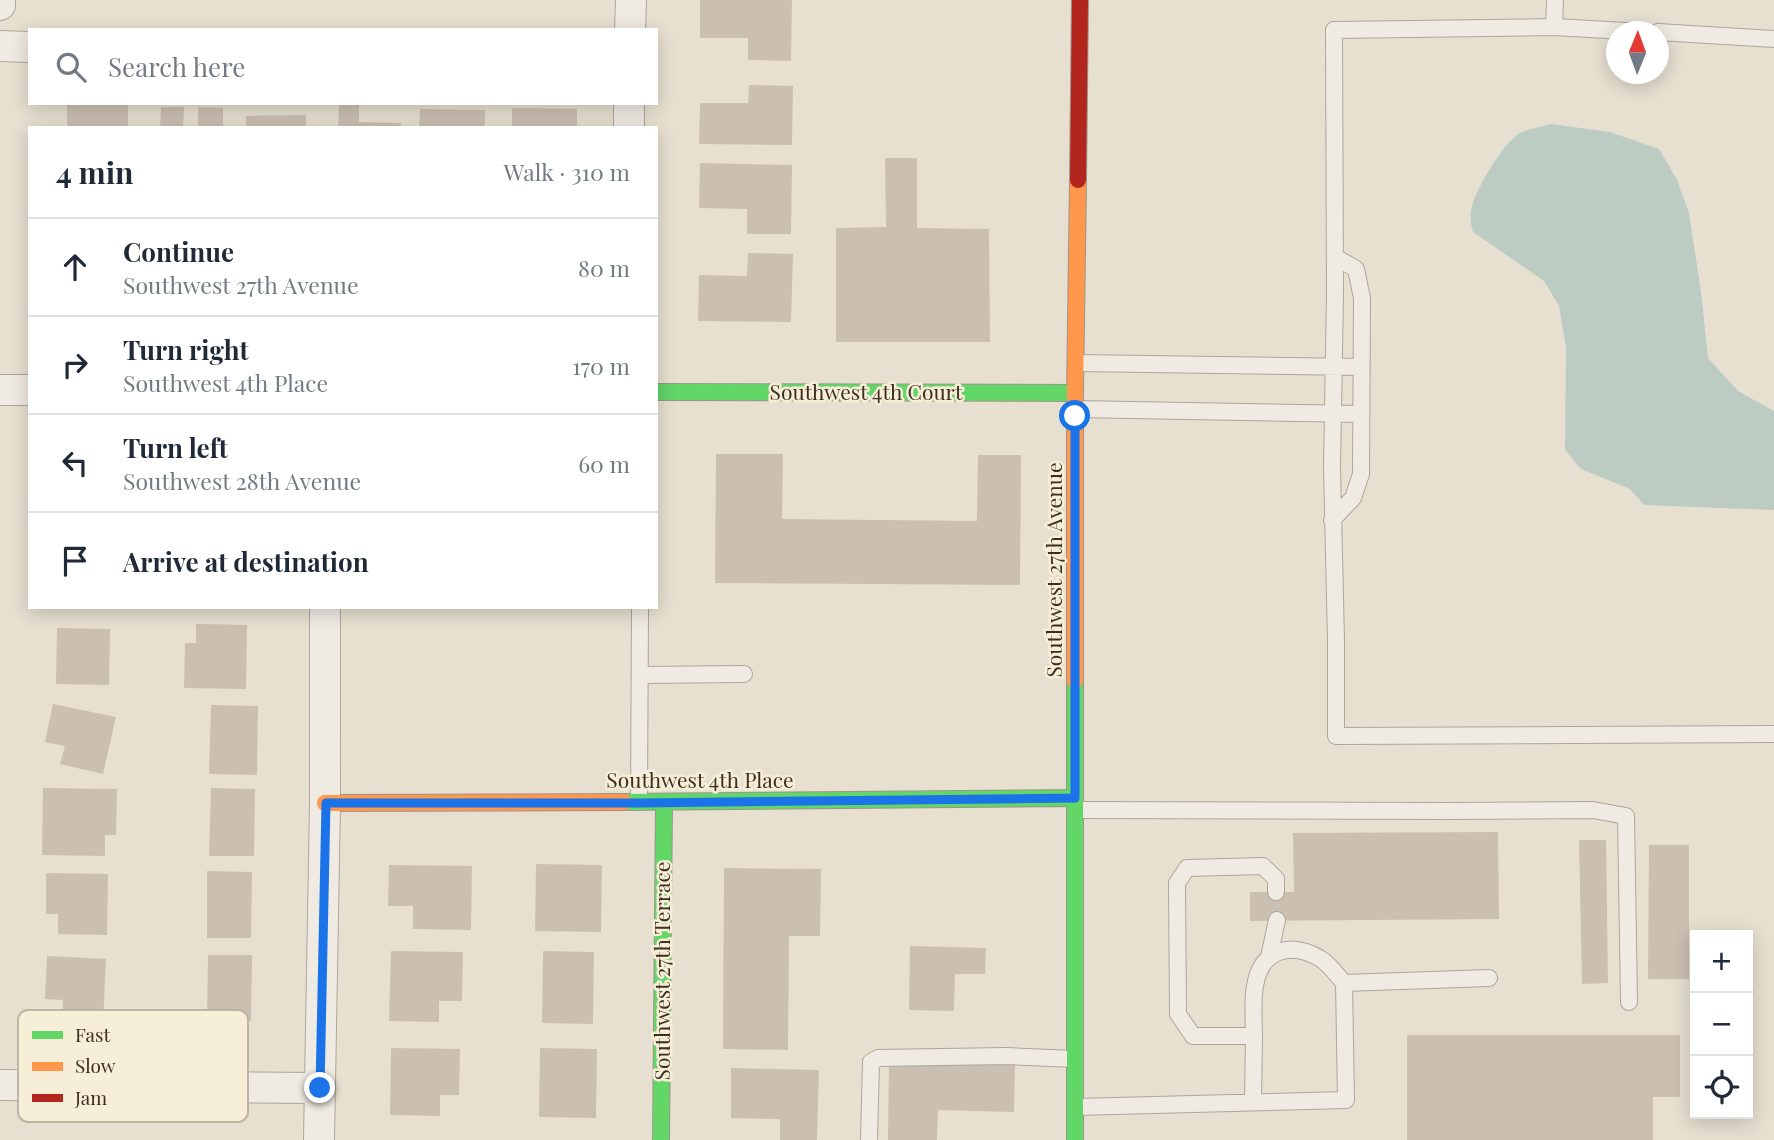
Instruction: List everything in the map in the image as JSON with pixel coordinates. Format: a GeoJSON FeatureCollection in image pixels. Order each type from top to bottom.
{"type":"FeatureCollection","features":[{"type":"Feature","properties":{"kind":"street"},"geometry":{"type":"LineString","coordinates":[[630,28],[631,0]]}},
{"type":"Feature","properties":{"kind":"street","name":"Southwest 27th Avenue"},"geometry":{"type":"LineString","coordinates":[[1075,1140],[1075,401],[1080,0]]}},
{"type":"Feature","properties":{"kind":"street"},"geometry":{"type":"LineString","coordinates":[[0,46],[28,47]]}},
{"type":"Feature","properties":{"kind":"street"},"geometry":{"type":"LineString","coordinates":[[629,105],[629,126]]}},
{"type":"Feature","properties":{"kind":"street"},"geometry":{"type":"LineString","coordinates":[[0,390],[28,390]]}},
{"type":"Feature","properties":{"kind":"street","name":"Southwest 4th Court"},"geometry":{"type":"LineString","coordinates":[[658,392],[1075,401]]}},
{"type":"Feature","properties":{"kind":"street"},"geometry":{"type":"LineString","coordinates":[[319,1140],[326,803],[324,609]]}},
{"type":"Feature","properties":{"kind":"street","name":"Southwest 27th Terrace"},"geometry":{"type":"LineString","coordinates":[[661,1140],[664,802]]}},
{"type":"Feature","properties":{"kind":"street","name":"Southwest 4th Place"},"geometry":{"type":"LineString","coordinates":[[326,803],[1075,804]]}},
{"type":"Feature","properties":{"kind":"street"},"geometry":{"type":"LineString","coordinates":[[0,1085],[18,1085]]}},
{"type":"Feature","properties":{"kind":"street"},"geometry":{"type":"LineString","coordinates":[[248,1087],[320,1088]]}},
{"type":"Feature","properties":{"kind":"lane"},"geometry":{"type":"LineString","coordinates":[[1554,27],[1555,0]]}},
{"type":"Feature","properties":{"kind":"lane"},"geometry":{"type":"LineString","coordinates":[[1606,30],[1554,27],[1334,30],[1332,520],[1336,736],[1774,734]]}},
{"type":"Feature","properties":{"kind":"lane"},"geometry":{"type":"LineString","coordinates":[[1669,33],[1774,39]]}},
{"type":"Feature","properties":{"kind":"lane"},"geometry":{"type":"LineString","coordinates":[[1332,520],[1353,498],[1360,474],[1361,414],[1362,298],[1356,269],[1335,257]]}},
{"type":"Feature","properties":{"kind":"lane"},"geometry":{"type":"LineString","coordinates":[[1076,363],[1361,367]]}},
{"type":"Feature","properties":{"kind":"lane"},"geometry":{"type":"LineString","coordinates":[[1075,401],[1361,414]]}},
{"type":"Feature","properties":{"kind":"lane"},"geometry":{"type":"LineString","coordinates":[[639,803],[640,609]]}},
{"type":"Feature","properties":{"kind":"lane"},"geometry":{"type":"LineString","coordinates":[[640,675],[744,674]]}},
{"type":"Feature","properties":{"kind":"lane"},"geometry":{"type":"LineString","coordinates":[[1075,804],[1450,811],[1593,810],[1626,816],[1629,1002]]}},
{"type":"Feature","properties":{"kind":"lane"},"geometry":{"type":"LineString","coordinates":[[1254,1036],[1193,1036],[1178,1014],[1177,883],[1187,868],[1263,866],[1276,879],[1276,892]]}},
{"type":"Feature","properties":{"kind":"lane"},"geometry":{"type":"LineString","coordinates":[[1269,957],[1277,920]]}},
{"type":"Feature","properties":{"kind":"lane"},"geometry":{"type":"LineString","coordinates":[[1075,1107],[1346,1100],[1344,983],[1324,961],[1304,951],[1284,950],[1269,957],[1261,967],[1255,986],[1253,1102]]}},
{"type":"Feature","properties":{"kind":"lane"},"geometry":{"type":"LineString","coordinates":[[1344,983],[1489,978]]}},
{"type":"Feature","properties":{"kind":"lane"},"geometry":{"type":"LineString","coordinates":[[869,1140],[871,1062],[878,1058],[1006,1056],[1075,1059]]}},
{"type":"Feature","properties":{"kind":"shaded area"},"geometry":{"type":"Polygon","coordinates":[[[1551,124],[1610,132],[1659,149],[1677,180],[1689,213],[1708,358],[1738,391],[1774,411],[1774,510],[1644,505],[1630,489],[1581,469],[1565,450],[1566,347],[1559,306],[1544,281],[1473,232],[1471,219],[1477,192],[1506,146],[1520,133],[1551,124]]]}},
{"type":"Feature","properties":{"kind":"building"},"geometry":{"type":"Polygon","coordinates":[[[700,0],[792,0],[791,61],[748,60],[748,38],[700,38],[700,0]]]}},
{"type":"Feature","properties":{"kind":"building"},"geometry":{"type":"Polygon","coordinates":[[[749,85],[793,86],[792,145],[699,144],[700,103],[748,103],[749,85]]]}},
{"type":"Feature","properties":{"kind":"building"},"geometry":{"type":"Polygon","coordinates":[[[67,105],[128,105],[128,126],[67,126],[67,105]]]}},
{"type":"Feature","properties":{"kind":"building"},"geometry":{"type":"Polygon","coordinates":[[[339,105],[359,105],[359,122],[401,123],[401,126],[338,126],[339,105]]]}},
{"type":"Feature","properties":{"kind":"building"},"geometry":{"type":"Polygon","coordinates":[[[161,107],[184,107],[183,126],[160,126],[161,107]]]}},
{"type":"Feature","properties":{"kind":"building"},"geometry":{"type":"Polygon","coordinates":[[[198,107],[223,108],[223,126],[198,126],[198,107]]]}},
{"type":"Feature","properties":{"kind":"building"},"geometry":{"type":"Polygon","coordinates":[[[512,108],[577,109],[577,126],[512,126],[512,108]]]}},
{"type":"Feature","properties":{"kind":"building"},"geometry":{"type":"Polygon","coordinates":[[[420,109],[485,110],[485,126],[419,126],[420,109]]]}},
{"type":"Feature","properties":{"kind":"building"},"geometry":{"type":"Polygon","coordinates":[[[306,115],[306,126],[246,126],[246,116],[306,115]]]}},
{"type":"Feature","properties":{"kind":"building"},"geometry":{"type":"Polygon","coordinates":[[[885,158],[917,158],[917,228],[989,229],[990,342],[836,342],[836,228],[886,227],[885,158]]]}},
{"type":"Feature","properties":{"kind":"building"},"geometry":{"type":"Polygon","coordinates":[[[700,163],[792,165],[791,234],[747,234],[747,209],[699,208],[700,163]]]}},
{"type":"Feature","properties":{"kind":"building"},"geometry":{"type":"Polygon","coordinates":[[[748,253],[793,254],[791,322],[698,321],[699,275],[747,276],[748,253]]]}},
{"type":"Feature","properties":{"kind":"building"},"geometry":{"type":"Polygon","coordinates":[[[716,454],[783,454],[782,519],[977,521],[978,455],[1021,455],[1020,585],[715,583],[716,454]]]}},
{"type":"Feature","properties":{"kind":"building"},"geometry":{"type":"Polygon","coordinates":[[[196,624],[247,625],[246,689],[184,688],[185,643],[196,643],[196,624]]]}},
{"type":"Feature","properties":{"kind":"building"},"geometry":{"type":"Polygon","coordinates":[[[57,628],[110,629],[109,685],[56,684],[57,628]]]}},
{"type":"Feature","properties":{"kind":"building"},"geometry":{"type":"Polygon","coordinates":[[[53,704],[116,717],[103,774],[60,764],[65,746],[45,742],[53,704]]]}},
{"type":"Feature","properties":{"kind":"building"},"geometry":{"type":"Polygon","coordinates":[[[211,705],[258,706],[257,775],[209,774],[211,705]]]}},
{"type":"Feature","properties":{"kind":"building"},"geometry":{"type":"Polygon","coordinates":[[[43,788],[117,789],[116,835],[105,835],[105,856],[42,855],[43,788]]]}},
{"type":"Feature","properties":{"kind":"building"},"geometry":{"type":"Polygon","coordinates":[[[211,788],[255,789],[254,856],[209,856],[211,788]]]}},
{"type":"Feature","properties":{"kind":"building"},"geometry":{"type":"Polygon","coordinates":[[[1498,832],[1499,919],[1250,921],[1250,892],[1294,892],[1293,833],[1498,832]]]}},
{"type":"Feature","properties":{"kind":"building"},"geometry":{"type":"Polygon","coordinates":[[[1579,840],[1606,840],[1608,983],[1582,984],[1579,840]]]}},
{"type":"Feature","properties":{"kind":"building"},"geometry":{"type":"Polygon","coordinates":[[[1649,845],[1689,845],[1689,979],[1648,979],[1649,845]]]}},
{"type":"Feature","properties":{"kind":"building"},"geometry":{"type":"Polygon","coordinates":[[[536,864],[602,865],[601,932],[535,931],[536,864]]]}},
{"type":"Feature","properties":{"kind":"building"},"geometry":{"type":"Polygon","coordinates":[[[389,865],[472,866],[471,930],[413,929],[413,906],[388,906],[389,865]]]}},
{"type":"Feature","properties":{"kind":"building"},"geometry":{"type":"Polygon","coordinates":[[[724,868],[821,869],[820,936],[789,936],[788,1050],[723,1049],[724,868]]]}},
{"type":"Feature","properties":{"kind":"building"},"geometry":{"type":"Polygon","coordinates":[[[207,871],[252,872],[251,938],[207,938],[207,871]]]}},
{"type":"Feature","properties":{"kind":"building"},"geometry":{"type":"Polygon","coordinates":[[[46,873],[108,874],[107,935],[58,934],[58,914],[46,914],[46,873]]]}},
{"type":"Feature","properties":{"kind":"building"},"geometry":{"type":"Polygon","coordinates":[[[910,946],[986,948],[985,974],[955,974],[954,1011],[909,1010],[910,946]]]}},
{"type":"Feature","properties":{"kind":"building"},"geometry":{"type":"Polygon","coordinates":[[[391,951],[463,952],[462,1001],[439,1001],[439,1022],[389,1021],[391,951]]]}},
{"type":"Feature","properties":{"kind":"building"},"geometry":{"type":"Polygon","coordinates":[[[543,951],[594,952],[593,1024],[542,1023],[543,951]]]}},
{"type":"Feature","properties":{"kind":"building"},"geometry":{"type":"Polygon","coordinates":[[[208,955],[252,955],[251,1021],[248,1021],[248,1010],[207,1010],[208,955]]]}},
{"type":"Feature","properties":{"kind":"building"},"geometry":{"type":"Polygon","coordinates":[[[47,956],[106,959],[104,1010],[63,1010],[63,1000],[45,999],[47,956]]]}},
{"type":"Feature","properties":{"kind":"building"},"geometry":{"type":"Polygon","coordinates":[[[1407,1035],[1680,1035],[1680,1097],[1653,1097],[1653,1140],[1407,1140],[1407,1035]]]}},
{"type":"Feature","properties":{"kind":"building"},"geometry":{"type":"Polygon","coordinates":[[[391,1048],[460,1049],[459,1095],[440,1095],[440,1116],[390,1115],[391,1048]]]}},
{"type":"Feature","properties":{"kind":"building"},"geometry":{"type":"Polygon","coordinates":[[[540,1048],[597,1049],[596,1118],[539,1117],[540,1048]]]}},
{"type":"Feature","properties":{"kind":"building"},"geometry":{"type":"Polygon","coordinates":[[[889,1060],[1015,1062],[1014,1112],[938,1110],[937,1140],[888,1140],[889,1060]]]}},
{"type":"Feature","properties":{"kind":"building"},"geometry":{"type":"Polygon","coordinates":[[[731,1068],[819,1070],[817,1140],[780,1140],[780,1119],[731,1118],[731,1068]]]}},
{"type":"Feature","properties":{"kind":"traffic: fast"},"geometry":{"type":"LineString","coordinates":[[658,392],[1075,393]]}},
{"type":"Feature","properties":{"kind":"traffic: fast"},"geometry":{"type":"LineString","coordinates":[[1075,681],[1075,1140]]}},
{"type":"Feature","properties":{"kind":"traffic: fast"},"geometry":{"type":"LineString","coordinates":[[624,802],[1075,798]]}},
{"type":"Feature","properties":{"kind":"traffic: fast"},"geometry":{"type":"LineString","coordinates":[[661,1140],[664,802]]}},
{"type":"Feature","properties":{"kind":"traffic: slow"},"geometry":{"type":"LineString","coordinates":[[1075,681],[1078,180]]}},
{"type":"Feature","properties":{"kind":"traffic: slow"},"geometry":{"type":"LineString","coordinates":[[325,803],[624,802]]}},
{"type":"Feature","properties":{"kind":"traffic: jam"},"geometry":{"type":"LineString","coordinates":[[1078,180],[1080,0]]}},
{"type":"Feature","properties":{"kind":"route"},"geometry":{"type":"LineString","coordinates":[[320,1088],[326,803],[1075,798],[1075,416]]}}]}
